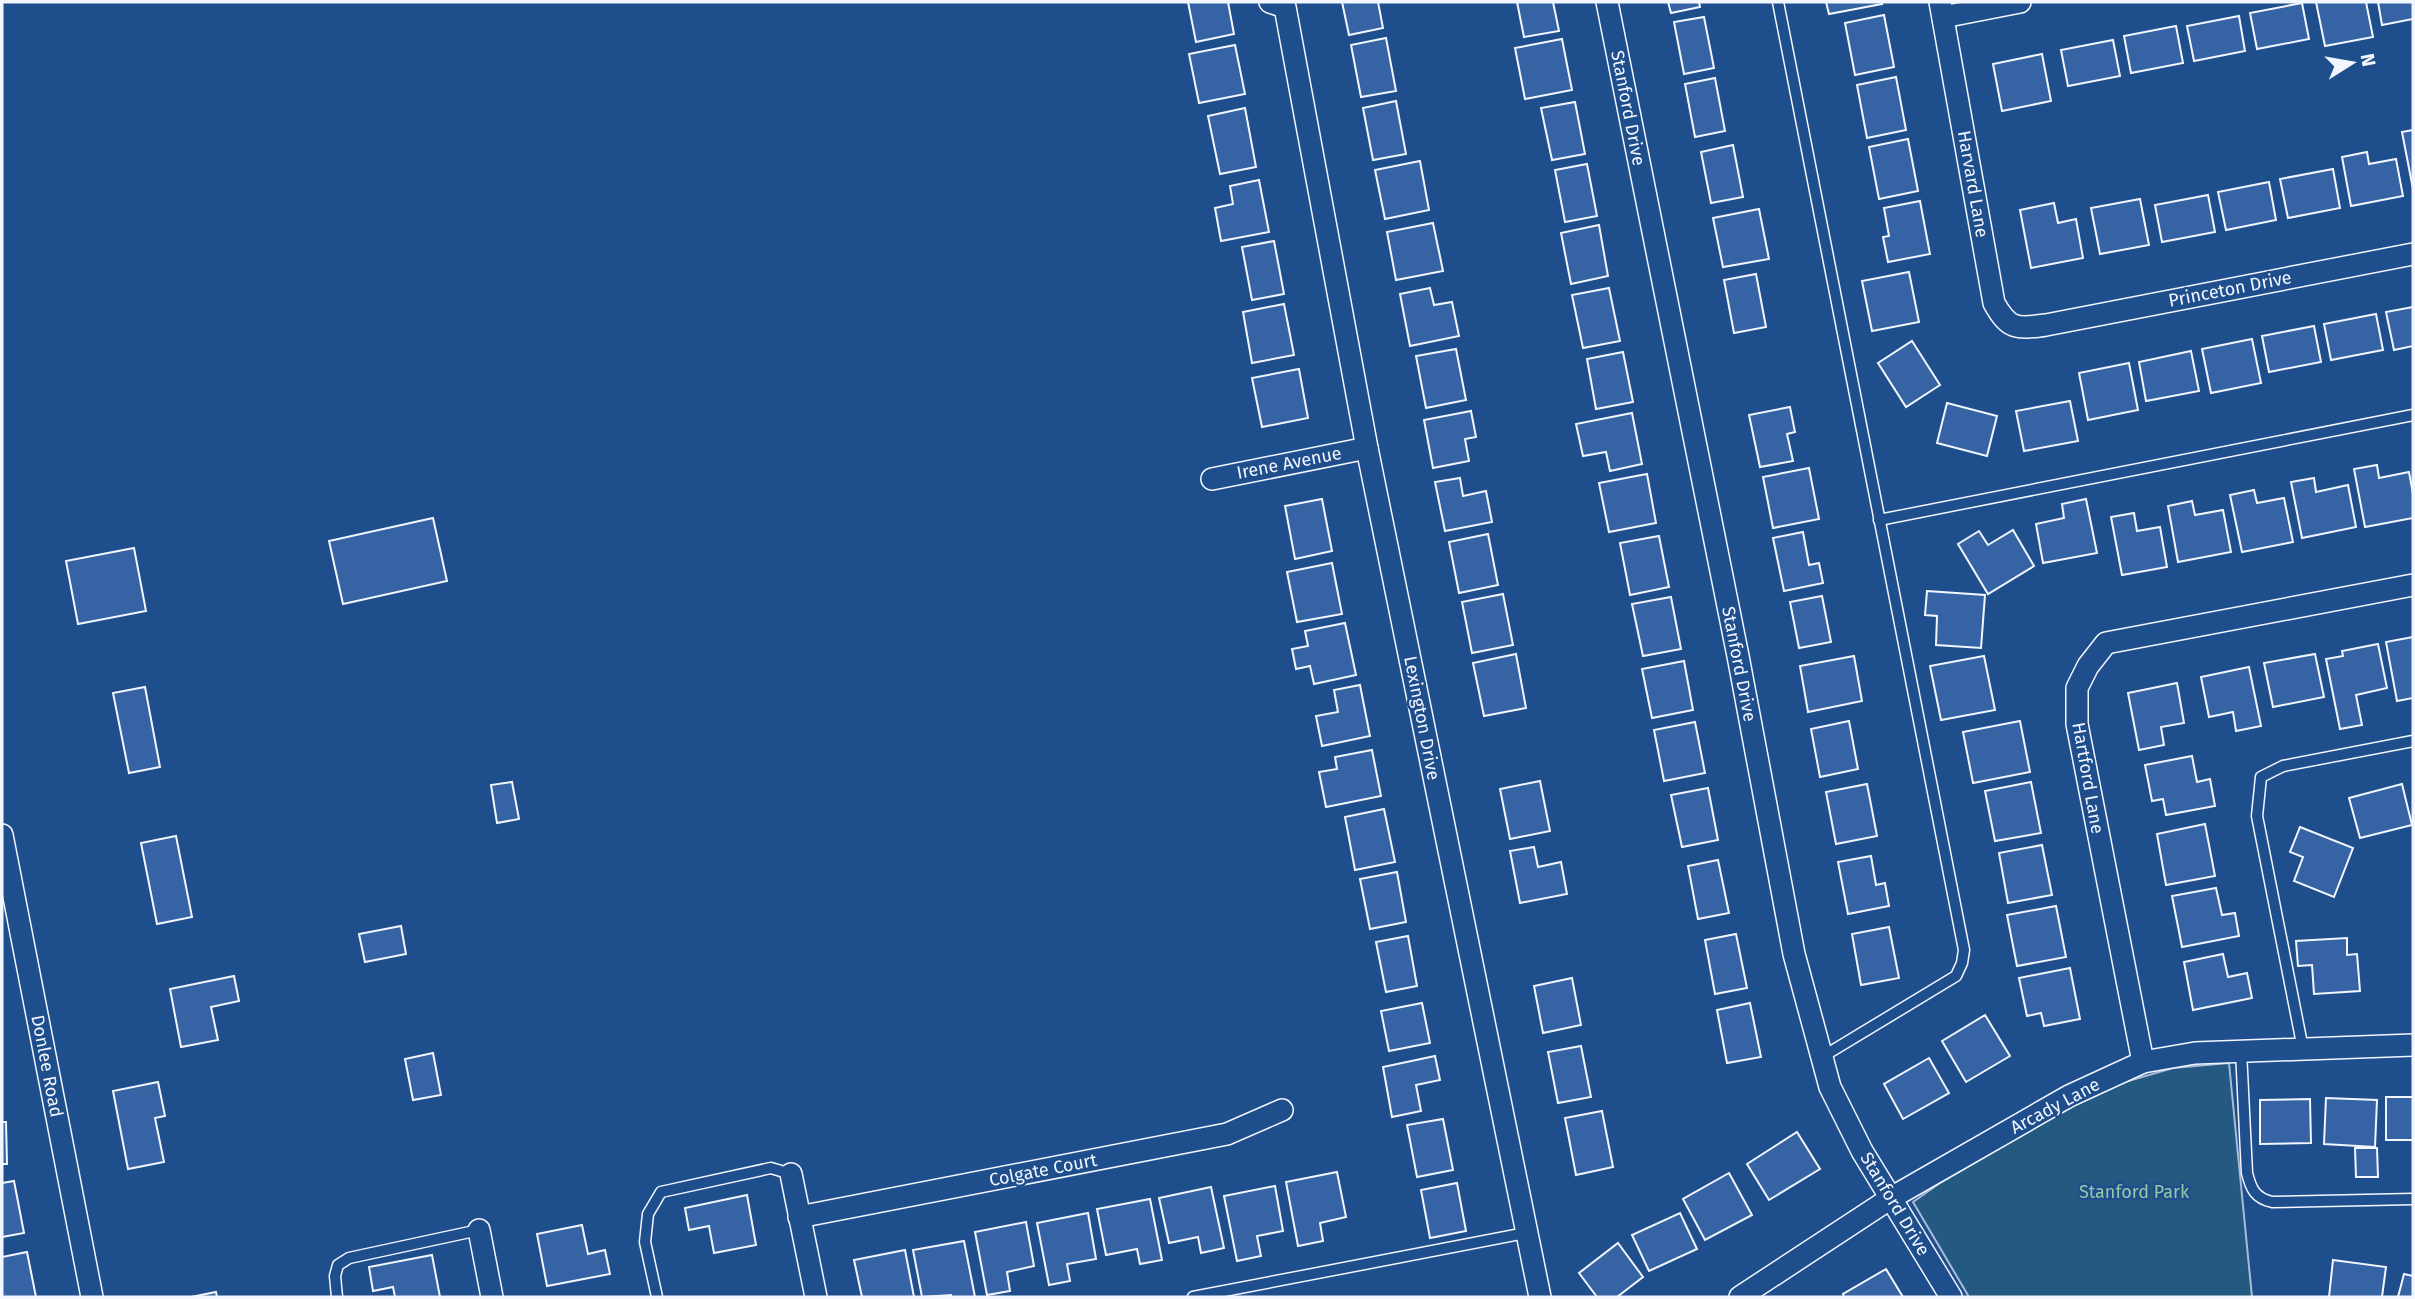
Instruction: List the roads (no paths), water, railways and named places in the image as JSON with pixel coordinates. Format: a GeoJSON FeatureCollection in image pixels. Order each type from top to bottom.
{"type":"FeatureCollection","features":[{"type":"Feature","properties":{"kind":"street","name":"Stanford Drive"},"geometry":{"type":"LineString","coordinates":[[1607,2],[1738,656],[1794,954],[1830,1087],[1844,1118],[1951,1297]]}},
{"type":"Feature","properties":{"kind":"street"},"geometry":{"type":"LineString","coordinates":[[1941,9],[2020,2]]}},
{"type":"Feature","properties":{"kind":"street","name":"Lexington Drive"},"geometry":{"type":"LineString","coordinates":[[1280,4],[1310,138],[1367,448],[1540,1297]]}},
{"type":"Feature","properties":{"kind":"street","name":"Harvard Lane"},"geometry":{"type":"LineString","coordinates":[[1941,9],[1994,303],[2004,321],[2021,328],[2046,324]]}},
{"type":"Feature","properties":{"kind":"street","name":"Princeton Drive"},"geometry":{"type":"LineString","coordinates":[[2046,324],[2413,254]]}},
{"type":"Feature","properties":{"kind":"street","name":"Irene Avenue"},"geometry":{"type":"LineString","coordinates":[[1212,478],[1367,448]]}},
{"type":"Feature","properties":{"kind":"street","name":"Hartford Lane"},"geometry":{"type":"LineString","coordinates":[[2143,1062],[2077,724],[2077,688],[2088,666],[2106,643],[2413,585]]}},
{"type":"Feature","properties":{"kind":"street","name":"Donlee Road"},"geometry":{"type":"LineString","coordinates":[[2,835],[92,1297]]}},
{"type":"Feature","properties":{"kind":"street","name":"Arcady Lane"},"geometry":{"type":"LineString","coordinates":[[1740,1297],[1891,1198],[2069,1096],[2143,1062],[2195,1053],[2413,1045]]}},
{"type":"Feature","properties":{"kind":"street","name":"Colgate Court"},"geometry":{"type":"LineString","coordinates":[[799,1217],[1227,1134],[1282,1110]]}},
{"type":"Feature","properties":{"kind":"street"},"geometry":{"type":"LineString","coordinates":[[791,1174],[816,1297]]}},
{"type":"Feature","properties":{"kind":"street"},"geometry":{"type":"LineString","coordinates":[[478,1230],[492,1297]]}},
{"type":"Feature","properties":{"kind":"lane"},"geometry":{"type":"LineString","coordinates":[[1778,2],[1964,950],[1962,964],[1956,976],[1822,1057]]}},
{"type":"Feature","properties":{"kind":"lane"},"geometry":{"type":"LineString","coordinates":[[1878,520],[2413,415]]}},
{"type":"Feature","properties":{"kind":"lane"},"geometry":{"type":"LineString","coordinates":[[2303,1049],[2257,816],[2262,777],[2283,766],[2413,741]]}},
{"type":"Feature","properties":{"kind":"lane"},"geometry":{"type":"LineString","coordinates":[[2241,1051],[2247,1173],[2250,1186],[2262,1200],[2413,1199]]}},
{"type":"Feature","properties":{"kind":"lane"},"geometry":{"type":"LineString","coordinates":[[657,1297],[645,1242],[648,1214],[661,1192],[771,1168],[791,1174]]}},
{"type":"Feature","properties":{"kind":"lane"},"geometry":{"type":"LineString","coordinates":[[337,1297],[335,1276],[338,1265],[349,1258],[478,1230]]}},
{"type":"Feature","properties":{"kind":"lane"},"geometry":{"type":"LineString","coordinates":[[1193,1297],[1526,1233]]}},
{"type":"Feature","properties":{"kind":"park label","name":"Stanford Park"},"geometry":{"type":"Point","coordinates":[2134,1192]}}]}
